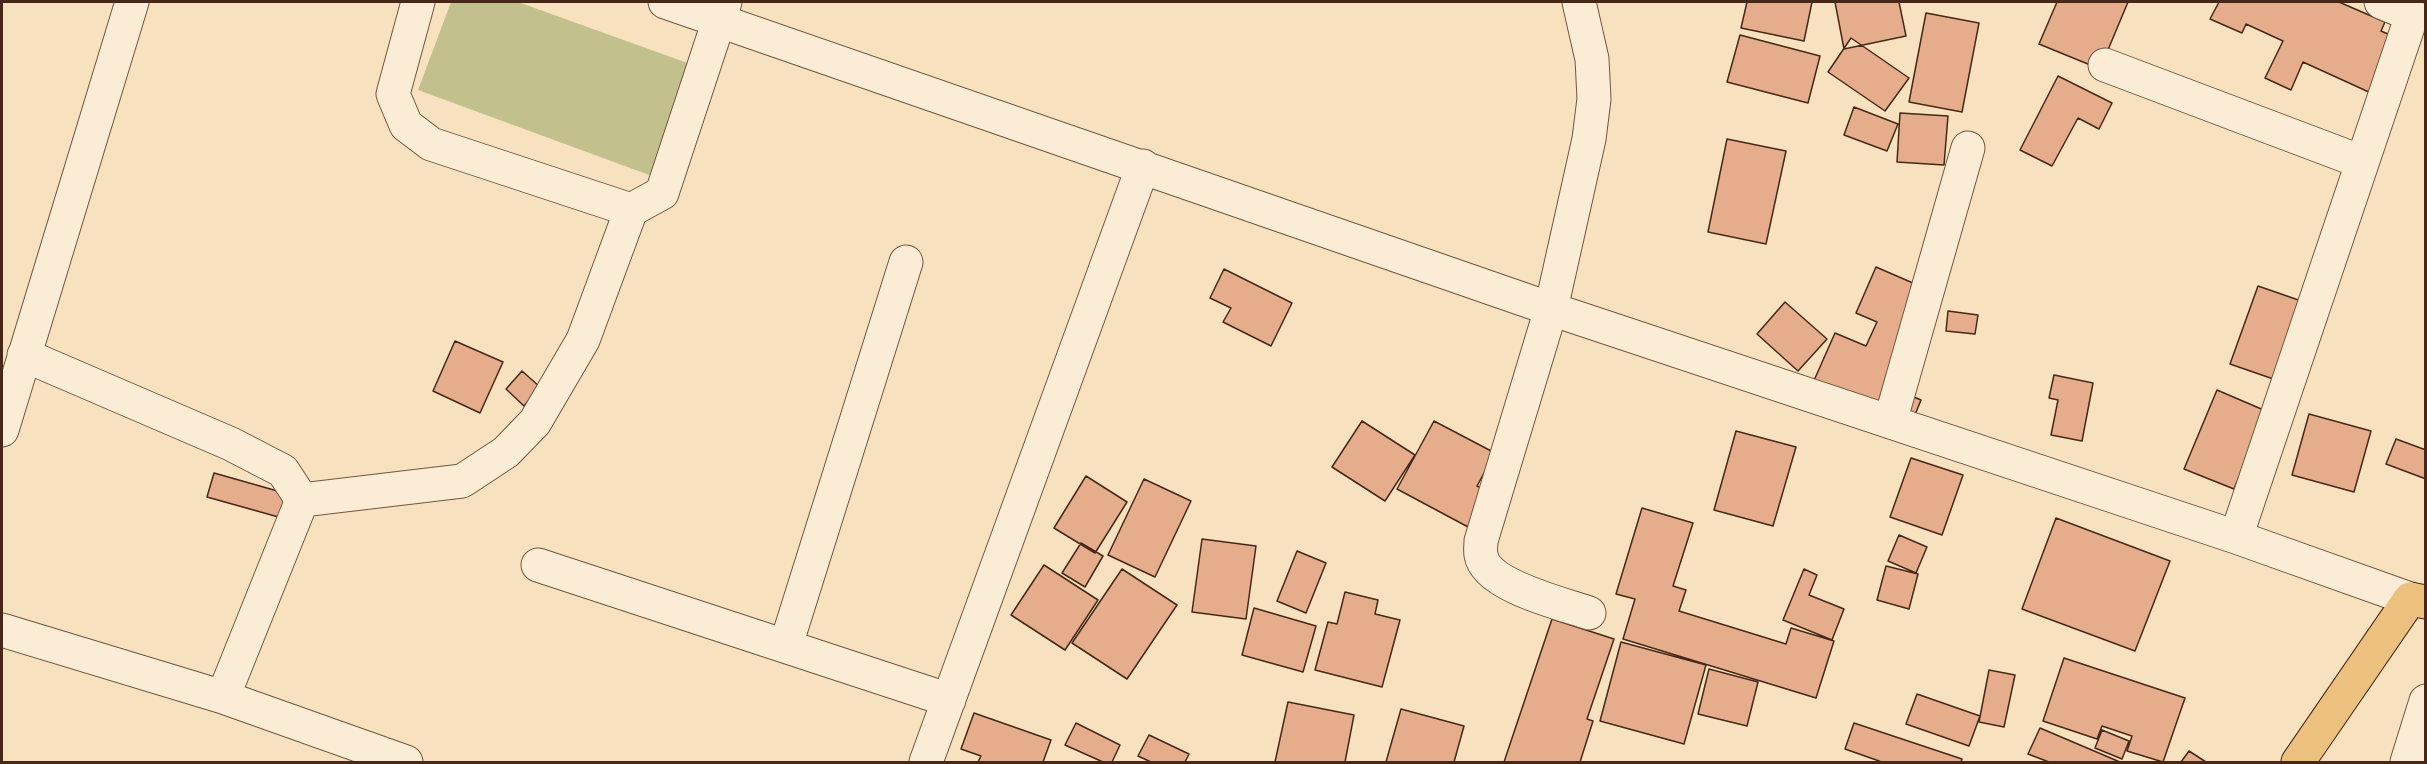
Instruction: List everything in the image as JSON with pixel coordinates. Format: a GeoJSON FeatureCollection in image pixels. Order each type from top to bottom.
{"type":"FeatureCollection","features":[{"type":"Feature","properties":{"kind":"main road"},"geometry":{"type":"LineString","coordinates":[[2298,762],[2418,601]]}},
{"type":"Feature","properties":{"kind":"street"},"geometry":{"type":"LineString","coordinates":[[2,430],[132,2]]}},
{"type":"Feature","properties":{"kind":"street"},"geometry":{"type":"LineString","coordinates":[[418,2],[393,94],[405,125],[431,144],[631,210]]}},
{"type":"Feature","properties":{"kind":"street"},"geometry":{"type":"LineString","coordinates":[[665,2],[722,10],[1143,166],[1551,309],[2236,537],[2418,601]]}},
{"type":"Feature","properties":{"kind":"street"},"geometry":{"type":"LineString","coordinates":[[1579,2],[1592,59],[1594,99],[1589,139],[1551,309],[1481,541],[1481,557],[1488,569],[1506,584],[1589,613]]}},
{"type":"Feature","properties":{"kind":"street"},"geometry":{"type":"LineString","coordinates":[[2236,537],[2415,8],[2381,2]]}},
{"type":"Feature","properties":{"kind":"street"},"geometry":{"type":"LineString","coordinates":[[302,500],[462,481],[506,452],[535,422],[583,340],[631,210],[662,193],[722,10]]}},
{"type":"Feature","properties":{"kind":"street"},"geometry":{"type":"LineString","coordinates":[[2105,65],[2362,162]]}},
{"type":"Feature","properties":{"kind":"street"},"geometry":{"type":"LineString","coordinates":[[1890,422],[1968,148]]}},
{"type":"Feature","properties":{"kind":"street"},"geometry":{"type":"LineString","coordinates":[[926,762],[1143,166]]}},
{"type":"Feature","properties":{"kind":"street"},"geometry":{"type":"LineString","coordinates":[[786,645],[906,262]]}},
{"type":"Feature","properties":{"kind":"street"},"geometry":{"type":"LineString","coordinates":[[24,355],[231,444],[284,471],[302,500]]}},
{"type":"Feature","properties":{"kind":"street"},"geometry":{"type":"LineString","coordinates":[[223,697],[302,500]]}},
{"type":"Feature","properties":{"kind":"street"},"geometry":{"type":"LineString","coordinates":[[538,565],[949,700]]}},
{"type":"Feature","properties":{"kind":"street"},"geometry":{"type":"LineString","coordinates":[[2,630],[223,697],[406,762]]}},
{"type":"Feature","properties":{"kind":"street"},"geometry":{"type":"LineString","coordinates":[[2407,762],[2426,701]]}},
{"type":"Feature","properties":{"kind":"shaded area"},"geometry":{"type":"Polygon","coordinates":[[[451,2],[518,2],[693,65],[652,176],[418,90],[451,2]]]}},
{"type":"Feature","properties":{"kind":"building"},"geometry":{"type":"Polygon","coordinates":[[[1747,2],[1812,2],[1804,41],[1741,28],[1747,2]]]}},
{"type":"Feature","properties":{"kind":"building"},"geometry":{"type":"Polygon","coordinates":[[[1835,2],[1899,2],[1906,36],[1844,49],[1835,2]]]}},
{"type":"Feature","properties":{"kind":"building"},"geometry":{"type":"Polygon","coordinates":[[[2057,2],[2128,2],[2100,69],[2039,44],[2057,2]]]}},
{"type":"Feature","properties":{"kind":"building"},"geometry":{"type":"Polygon","coordinates":[[[2219,2],[2339,2],[2385,22],[2381,31],[2397,38],[2371,93],[2303,62],[2291,90],[2265,78],[2283,41],[2246,24],[2242,33],[2210,19],[2219,2]]]}},
{"type":"Feature","properties":{"kind":"building"},"geometry":{"type":"Polygon","coordinates":[[[1926,13],[1979,23],[1962,112],[1909,102],[1926,13]]]}},
{"type":"Feature","properties":{"kind":"building"},"geometry":{"type":"Polygon","coordinates":[[[1740,35],[1820,56],[1808,103],[1727,82],[1740,35]]]}},
{"type":"Feature","properties":{"kind":"building"},"geometry":{"type":"Polygon","coordinates":[[[1851,38],[1909,78],[1885,111],[1828,72],[1851,38]]]}},
{"type":"Feature","properties":{"kind":"building"},"geometry":{"type":"Polygon","coordinates":[[[2058,76],[2112,103],[2099,129],[2078,118],[2052,166],[2020,150],[2058,76]]]}},
{"type":"Feature","properties":{"kind":"building"},"geometry":{"type":"Polygon","coordinates":[[[1854,107],[1898,124],[1887,151],[1844,135],[1854,107]]]}},
{"type":"Feature","properties":{"kind":"building"},"geometry":{"type":"Polygon","coordinates":[[[1900,113],[1948,116],[1944,165],[1897,162],[1900,113]]]}},
{"type":"Feature","properties":{"kind":"building"},"geometry":{"type":"Polygon","coordinates":[[[1727,139],[1786,151],[1766,244],[1708,232],[1727,139]]]}},
{"type":"Feature","properties":{"kind":"building"},"geometry":{"type":"Polygon","coordinates":[[[1876,267],[1929,290],[1904,393],[1921,400],[1910,427],[1812,385],[1835,333],[1866,346],[1877,322],[1856,313],[1876,267]]]}},
{"type":"Feature","properties":{"kind":"building"},"geometry":{"type":"Polygon","coordinates":[[[1224,269],[1292,303],[1271,346],[1223,322],[1231,308],[1210,298],[1224,269]]]}},
{"type":"Feature","properties":{"kind":"building"},"geometry":{"type":"Polygon","coordinates":[[[2258,286],[2310,304],[2282,382],[2230,364],[2258,286]]]}},
{"type":"Feature","properties":{"kind":"building"},"geometry":{"type":"Polygon","coordinates":[[[1785,302],[1827,339],[1798,371],[1757,334],[1785,302]]]}},
{"type":"Feature","properties":{"kind":"building"},"geometry":{"type":"Polygon","coordinates":[[[1948,311],[1978,315],[1975,334],[1946,331],[1948,311]]]}},
{"type":"Feature","properties":{"kind":"building"},"geometry":{"type":"Polygon","coordinates":[[[455,341],[503,362],[480,413],[433,391],[455,341]]]}},
{"type":"Feature","properties":{"kind":"building"},"geometry":{"type":"Polygon","coordinates":[[[522,371],[540,387],[524,406],[506,389],[522,371]]]}},
{"type":"Feature","properties":{"kind":"building"},"geometry":{"type":"Polygon","coordinates":[[[2054,375],[2093,383],[2082,441],[2051,435],[2058,400],[2049,398],[2054,375]]]}},
{"type":"Feature","properties":{"kind":"building"},"geometry":{"type":"Polygon","coordinates":[[[2217,390],[2266,411],[2234,489],[2184,469],[2217,390]]]}},
{"type":"Feature","properties":{"kind":"building"},"geometry":{"type":"Polygon","coordinates":[[[2309,414],[2371,431],[2354,492],[2292,475],[2309,414]]]}},
{"type":"Feature","properties":{"kind":"building"},"geometry":{"type":"Polygon","coordinates":[[[1362,421],[1415,455],[1385,501],[1332,467],[1362,421]]]}},
{"type":"Feature","properties":{"kind":"building"},"geometry":{"type":"Polygon","coordinates":[[[1434,421],[1495,453],[1477,486],[1489,492],[1470,528],[1397,489],[1434,421]]]}},
{"type":"Feature","properties":{"kind":"building"},"geometry":{"type":"Polygon","coordinates":[[[1736,431],[1796,447],[1773,526],[1714,510],[1736,431]]]}},
{"type":"Feature","properties":{"kind":"building"},"geometry":{"type":"Polygon","coordinates":[[[2396,439],[2426,450],[2426,479],[2386,464],[2396,439]]]}},
{"type":"Feature","properties":{"kind":"building"},"geometry":{"type":"Polygon","coordinates":[[[1911,458],[1963,475],[1942,535],[1890,517],[1911,458]]]}},
{"type":"Feature","properties":{"kind":"building"},"geometry":{"type":"Polygon","coordinates":[[[214,473],[288,494],[282,518],[207,497],[214,473]]]}},
{"type":"Feature","properties":{"kind":"building"},"geometry":{"type":"Polygon","coordinates":[[[1086,476],[1127,502],[1095,553],[1054,528],[1086,476]]]}},
{"type":"Feature","properties":{"kind":"building"},"geometry":{"type":"Polygon","coordinates":[[[1144,479],[1191,501],[1155,577],[1108,555],[1144,479]]]}},
{"type":"Feature","properties":{"kind":"building"},"geometry":{"type":"Polygon","coordinates":[[[1642,508],[1693,523],[1673,586],[1686,590],[1679,611],[1786,644],[1791,628],[1834,641],[1816,698],[1623,639],[1635,599],[1616,594],[1642,508]]]}},
{"type":"Feature","properties":{"kind":"building"},"geometry":{"type":"Polygon","coordinates":[[[2056,518],[2170,561],[2135,651],[2022,609],[2056,518]]]}},
{"type":"Feature","properties":{"kind":"building"},"geometry":{"type":"Polygon","coordinates":[[[1899,535],[1927,547],[1916,573],[1888,561],[1899,535]]]}},
{"type":"Feature","properties":{"kind":"building"},"geometry":{"type":"Polygon","coordinates":[[[1202,539],[1256,546],[1246,619],[1192,612],[1202,539]]]}},
{"type":"Feature","properties":{"kind":"building"},"geometry":{"type":"Polygon","coordinates":[[[1081,543],[1103,556],[1085,587],[1062,573],[1081,543]]]}},
{"type":"Feature","properties":{"kind":"building"},"geometry":{"type":"Polygon","coordinates":[[[1297,551],[1326,563],[1306,613],[1277,601],[1297,551]]]}},
{"type":"Feature","properties":{"kind":"building"},"geometry":{"type":"Polygon","coordinates":[[[1044,565],[1098,600],[1065,650],[1011,615],[1044,565]]]}},
{"type":"Feature","properties":{"kind":"building"},"geometry":{"type":"Polygon","coordinates":[[[1886,566],[1918,574],[1909,609],[1877,600],[1886,566]]]}},
{"type":"Feature","properties":{"kind":"building"},"geometry":{"type":"Polygon","coordinates":[[[1122,569],[1177,605],[1127,679],[1072,643],[1122,569]]]}},
{"type":"Feature","properties":{"kind":"building"},"geometry":{"type":"Polygon","coordinates":[[[1804,569],[1817,575],[1809,595],[1844,609],[1832,640],[1783,620],[1804,569]]]}},
{"type":"Feature","properties":{"kind":"building"},"geometry":{"type":"Polygon","coordinates":[[[1345,592],[1378,600],[1375,614],[1400,620],[1382,687],[1315,670],[1328,622],[1337,624],[1345,592]]]}},
{"type":"Feature","properties":{"kind":"building"},"geometry":{"type":"Polygon","coordinates":[[[1254,608],[1316,626],[1303,672],[1242,655],[1254,608]]]}},
{"type":"Feature","properties":{"kind":"building"},"geometry":{"type":"Polygon","coordinates":[[[1552,619],[1614,639],[1587,719],[1593,721],[1580,762],[1504,762],[1552,619]]]}},
{"type":"Feature","properties":{"kind":"building"},"geometry":{"type":"Polygon","coordinates":[[[1621,642],[1706,665],[1684,744],[1600,721],[1621,642]]]}},
{"type":"Feature","properties":{"kind":"building"},"geometry":{"type":"Polygon","coordinates":[[[2064,658],[2185,698],[2163,762],[2127,751],[2132,736],[2102,726],[2097,739],[2043,721],[2064,658]]]}},
{"type":"Feature","properties":{"kind":"building"},"geometry":{"type":"Polygon","coordinates":[[[1709,669],[1758,682],[1747,726],[1698,714],[1709,669]]]}},
{"type":"Feature","properties":{"kind":"building"},"geometry":{"type":"Polygon","coordinates":[[[1989,670],[2015,675],[2004,727],[1979,722],[1989,670]]]}},
{"type":"Feature","properties":{"kind":"building"},"geometry":{"type":"Polygon","coordinates":[[[1917,694],[1980,716],[1969,746],[1906,724],[1917,694]]]}},
{"type":"Feature","properties":{"kind":"building"},"geometry":{"type":"Polygon","coordinates":[[[1288,702],[1354,715],[1345,762],[1275,762],[1288,702]]]}},
{"type":"Feature","properties":{"kind":"building"},"geometry":{"type":"Polygon","coordinates":[[[1401,709],[1464,726],[1454,762],[1386,762],[1401,709]]]}},
{"type":"Feature","properties":{"kind":"building"},"geometry":{"type":"Polygon","coordinates":[[[974,713],[1051,740],[1043,762],[978,762],[981,756],[961,749],[974,713]]]}},
{"type":"Feature","properties":{"kind":"building"},"geometry":{"type":"Polygon","coordinates":[[[1076,723],[1120,745],[1112,762],[1103,762],[1065,745],[1076,723]]]}},
{"type":"Feature","properties":{"kind":"building"},"geometry":{"type":"Polygon","coordinates":[[[1854,723],[1962,759],[1961,762],[1882,762],[1845,749],[1854,723]]]}},
{"type":"Feature","properties":{"kind":"building"},"geometry":{"type":"Polygon","coordinates":[[[2040,728],[2120,762],[2049,762],[2028,754],[2040,728]]]}},
{"type":"Feature","properties":{"kind":"building"},"geometry":{"type":"Polygon","coordinates":[[[2102,730],[2129,741],[2122,759],[2095,748],[2102,730]]]}},
{"type":"Feature","properties":{"kind":"building"},"geometry":{"type":"Polygon","coordinates":[[[1149,735],[1189,754],[1185,762],[1151,762],[1138,756],[1149,735]]]}},
{"type":"Feature","properties":{"kind":"building"},"geometry":{"type":"Polygon","coordinates":[[[2189,751],[2206,762],[2181,762],[2189,751]]]}}]}
